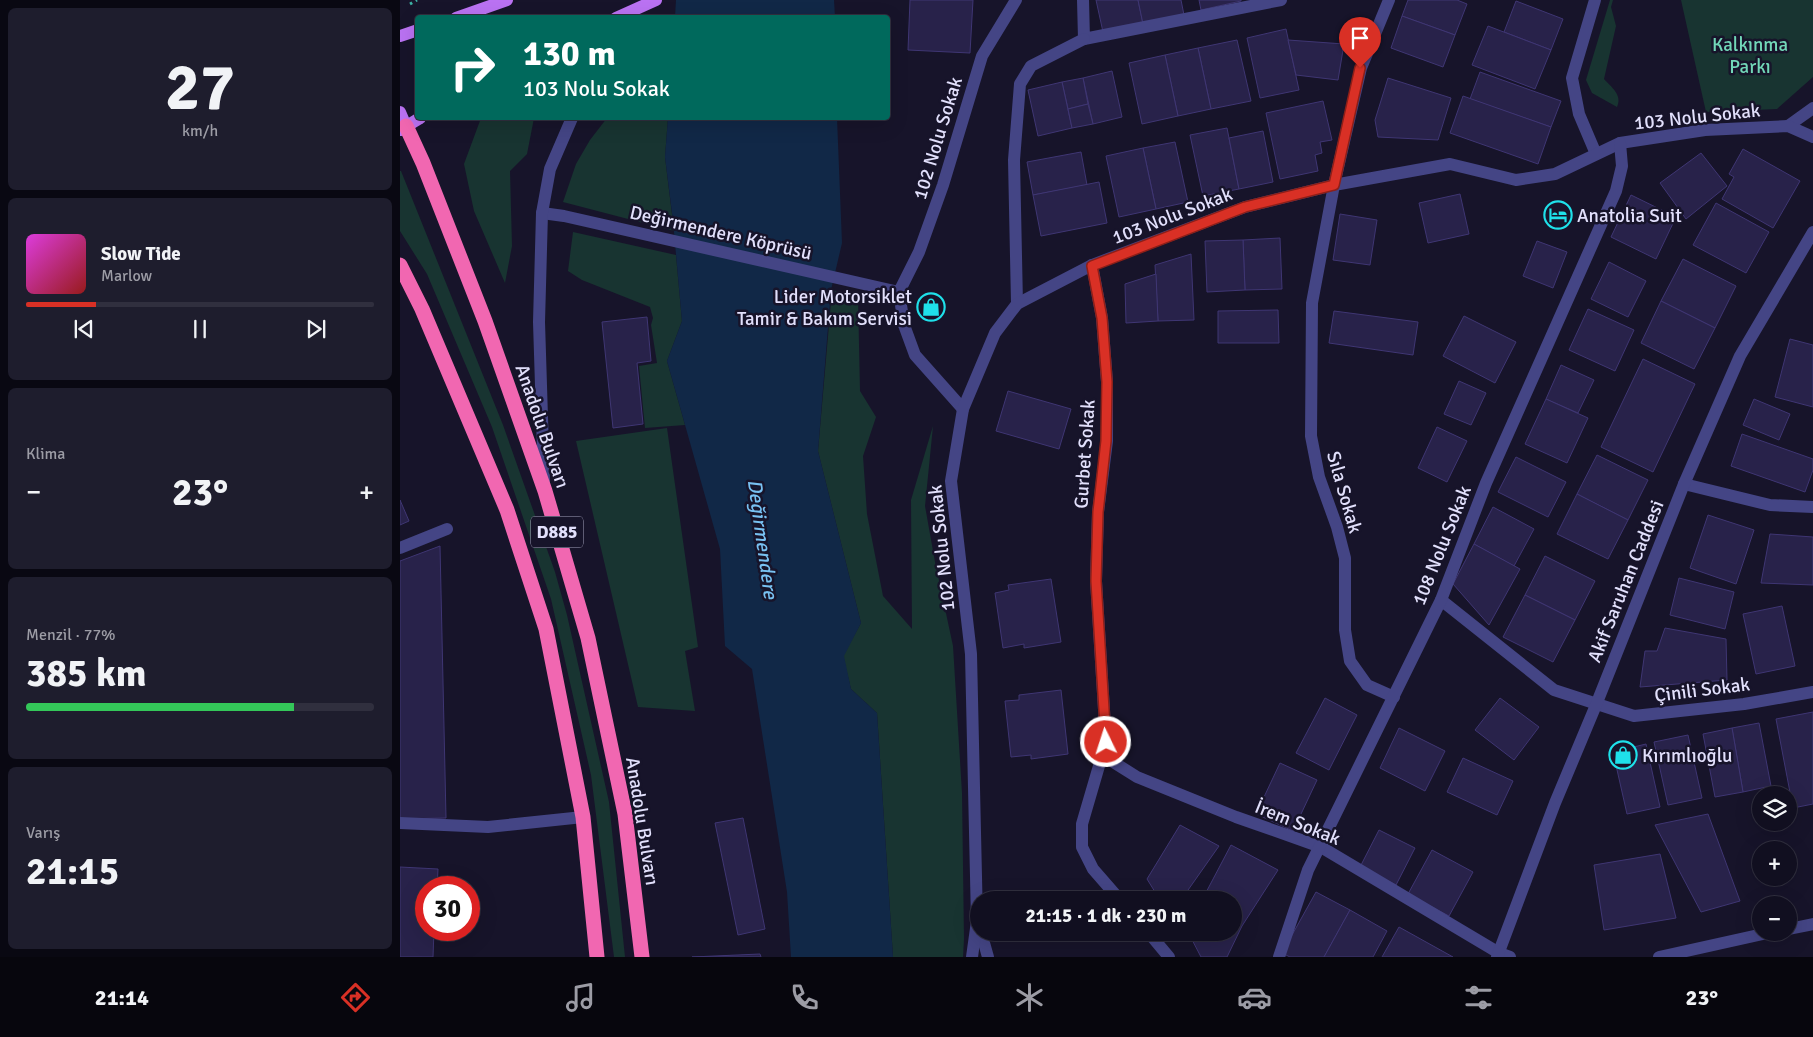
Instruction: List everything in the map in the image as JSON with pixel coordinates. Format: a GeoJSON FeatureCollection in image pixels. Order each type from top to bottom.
{"type":"FeatureCollection","features":[{"type":"Feature","properties":{"kind":"highway","name":"Anadolu Bulvarı"},"geometry":{"type":"LineString","coordinates":[[402,122],[423,163],[484,322],[545,491],[588,638],[625,814],[642,957]]}},
{"type":"Feature","properties":{"kind":"highway","name":"D885"},"geometry":{"type":"LineString","coordinates":[[400,265],[422,309],[507,510],[546,629],[582,817],[597,957]]}},
{"type":"Feature","properties":{"kind":"highway"},"geometry":{"type":"LineString","coordinates":[[400,289],[422,309]]}},
{"type":"Feature","properties":{"kind":"main road"},"geometry":{"type":"LineString","coordinates":[[623,15],[656,0]]}},
{"type":"Feature","properties":{"kind":"main road"},"geometry":{"type":"LineString","coordinates":[[465,15],[505,1]]}},
{"type":"Feature","properties":{"kind":"main road"},"geometry":{"type":"LineString","coordinates":[[400,36],[415,31]]}},
{"type":"Feature","properties":{"kind":"main road"},"geometry":{"type":"LineString","coordinates":[[402,122],[415,119]]}},
{"type":"Feature","properties":{"kind":"street"},"geometry":{"type":"LineString","coordinates":[[640,15],[641,0]]}},
{"type":"Feature","properties":{"kind":"street","name":"102 Nolu Sokak"},"geometry":{"type":"LineString","coordinates":[[899,292],[919,252],[943,185],[982,56],[1016,0]]}},
{"type":"Feature","properties":{"kind":"street"},"geometry":{"type":"LineString","coordinates":[[1083,0],[1084,39]]}},
{"type":"Feature","properties":{"kind":"street"},"geometry":{"type":"LineString","coordinates":[[1017,304],[1014,160],[1020,84],[1031,66],[1084,39],[1281,0]]}},
{"type":"Feature","properties":{"kind":"street","name":"Sıla Sokak"},"geometry":{"type":"LineString","coordinates":[[1389,0],[1360,68],[1334,185],[1312,303],[1311,436],[1319,478],[1337,527],[1345,558],[1345,630],[1350,661],[1367,685],[1394,697]]}},
{"type":"Feature","properties":{"kind":"street"},"geometry":{"type":"LineString","coordinates":[[1595,0],[1572,78],[1579,114],[1596,154]]}},
{"type":"Feature","properties":{"kind":"street"},"geometry":{"type":"LineString","coordinates":[[1788,126],[1813,108]]}},
{"type":"Feature","properties":{"kind":"street"},"geometry":{"type":"LineString","coordinates":[[545,491],[539,322],[542,212],[550,169],[571,120]]}},
{"type":"Feature","properties":{"kind":"street","name":"103 Nolu Sokak"},"geometry":{"type":"LineString","coordinates":[[963,409],[995,333],[1017,304],[1092,266],[1245,207],[1334,185],[1450,164],[1516,180],[1555,174],[1620,143],[1705,130],[1788,126],[1813,137]]}},
{"type":"Feature","properties":{"kind":"street","name":"108 Nolu Sokak"},"geometry":{"type":"LineString","coordinates":[[1279,957],[1308,870],[1441,600],[1486,483],[1616,191],[1622,166],[1620,143]]}},
{"type":"Feature","properties":{"kind":"street","name":"Değirmendere Köprüsü"},"geometry":{"type":"LineString","coordinates":[[542,212],[899,292]]}},
{"type":"Feature","properties":{"kind":"street","name":"Akif Saruhan Caddesi"},"geometry":{"type":"LineString","coordinates":[[1502,956],[1555,803],[1684,484],[1740,356],[1813,232]]}},
{"type":"Feature","properties":{"kind":"street","name":"Gurbet Sokak"},"geometry":{"type":"LineString","coordinates":[[1092,266],[1102,318],[1107,382],[1106,441],[1098,512],[1096,581],[1106,742],[1082,824],[1082,847],[1093,869],[1112,891]]}},
{"type":"Feature","properties":{"kind":"street"},"geometry":{"type":"LineString","coordinates":[[899,292],[904,325],[915,355],[963,409]]}},
{"type":"Feature","properties":{"kind":"street","name":"102 Nolu Sokak"},"geometry":{"type":"LineString","coordinates":[[963,409],[951,481],[971,654],[978,891]]}},
{"type":"Feature","properties":{"kind":"street"},"geometry":{"type":"LineString","coordinates":[[1684,484],[1770,505],[1813,507]]}},
{"type":"Feature","properties":{"kind":"street"},"geometry":{"type":"LineString","coordinates":[[400,548],[448,529]]}},
{"type":"Feature","properties":{"kind":"street","name":"Çinili Sokak"},"geometry":{"type":"LineString","coordinates":[[1441,600],[1554,690],[1634,716],[1744,704],[1813,692]]}},
{"type":"Feature","properties":{"kind":"street","name":"İrem Sokak"},"geometry":{"type":"LineString","coordinates":[[1102,755],[1136,777],[1236,817],[1320,846],[1502,956]]}},
{"type":"Feature","properties":{"kind":"street"},"geometry":{"type":"LineString","coordinates":[[400,823],[488,826],[582,817]]}},
{"type":"Feature","properties":{"kind":"street"},"geometry":{"type":"LineString","coordinates":[[1797,927],[1813,924]]}},
{"type":"Feature","properties":{"kind":"street"},"geometry":{"type":"LineString","coordinates":[[1659,957],[1752,936]]}},
{"type":"Feature","properties":{"kind":"street","name":"102 Nolu Sokak"},"geometry":{"type":"LineString","coordinates":[[972,957],[976,941]]}},
{"type":"Feature","properties":{"kind":"street"},"geometry":{"type":"LineString","coordinates":[[983,941],[988,957]]}},
{"type":"Feature","properties":{"kind":"street"},"geometry":{"type":"LineString","coordinates":[[1156,941],[1169,957]]}},
{"type":"Feature","properties":{"kind":"path"},"geometry":{"type":"LineString","coordinates":[[410,4],[417,0]]}},
{"type":"Feature","properties":{"kind":"green space"},"geometry":{"type":"Polygon","coordinates":[[[1610,0],[1613,0],[1611,7],[1616,26],[1604,79],[1617,95],[1617,107],[1592,93],[1586,80],[1610,0]]]}},
{"type":"Feature","properties":{"kind":"green space","name":"Kalkınma Parkı"},"geometry":{"type":"Polygon","coordinates":[[[1681,0],[1813,0],[1813,77],[1777,109],[1706,112],[1681,0]]]}},
{"type":"Feature","properties":{"kind":"green space"},"geometry":{"type":"Polygon","coordinates":[[[480,120],[534,120],[527,154],[510,171],[512,246],[505,283],[474,211],[464,164],[480,120]]]}},
{"type":"Feature","properties":{"kind":"green space"},"geometry":{"type":"Polygon","coordinates":[[[605,120],[668,120],[665,157],[674,231],[563,202],[576,164],[590,140],[605,120]]]}},
{"type":"Feature","properties":{"kind":"green space"},"geometry":{"type":"Polygon","coordinates":[[[400,171],[503,425],[555,572],[567,615],[609,802],[625,957],[614,957],[591,775],[551,599],[492,427],[427,274],[400,231],[400,171]]]}},
{"type":"Feature","properties":{"kind":"green space"},"geometry":{"type":"Polygon","coordinates":[[[573,232],[676,255],[682,321],[667,361],[685,425],[645,428],[639,366],[657,363],[651,325],[653,318],[650,307],[582,280],[568,271],[573,232]]]}},
{"type":"Feature","properties":{"kind":"green space"},"geometry":{"type":"Polygon","coordinates":[[[832,290],[858,297],[860,391],[876,417],[863,456],[867,514],[883,596],[912,629],[911,500],[933,426],[925,506],[953,646],[962,793],[963,957],[893,957],[877,713],[851,689],[843,656],[861,623],[818,451],[832,290]]]}},
{"type":"Feature","properties":{"kind":"green space"},"geometry":{"type":"Polygon","coordinates":[[[667,428],[698,647],[685,651],[695,711],[638,707],[576,441],[667,428]]]}},
{"type":"Feature","properties":{"kind":"water"},"geometry":{"type":"Polygon","coordinates":[[[676,0],[834,0],[835,15],[675,15],[676,0]]]}},
{"type":"Feature","properties":{"kind":"water","name":"Değirmendere"},"geometry":{"type":"Polygon","coordinates":[[[668,120],[837,120],[842,243],[831,290],[818,451],[861,623],[844,656],[851,689],[877,713],[893,957],[791,957],[787,892],[752,669],[725,646],[720,549],[667,361],[682,321],[665,157],[668,120]]]}},
{"type":"Feature","properties":{"kind":"building"},"geometry":{"type":"Polygon","coordinates":[[[910,0],[973,0],[970,53],[908,50],[910,0]]]}},
{"type":"Feature","properties":{"kind":"building"},"geometry":{"type":"Polygon","coordinates":[[[1096,0],[1138,0],[1143,24],[1103,32],[1096,0]]]}},
{"type":"Feature","properties":{"kind":"building"},"geometry":{"type":"Polygon","coordinates":[[[1138,0],[1181,0],[1184,15],[1143,24],[1138,0]]]}},
{"type":"Feature","properties":{"kind":"building"},"geometry":{"type":"Polygon","coordinates":[[[1199,0],[1241,0],[1241,1],[1201,10],[1199,0]]]}},
{"type":"Feature","properties":{"kind":"building"},"geometry":{"type":"Polygon","coordinates":[[[1408,0],[1457,0],[1467,4],[1455,35],[1402,16],[1408,0]]]}},
{"type":"Feature","properties":{"kind":"building"},"geometry":{"type":"Polygon","coordinates":[[[1516,1],[1563,19],[1551,50],[1504,32],[1516,1]]]}},
{"type":"Feature","properties":{"kind":"building"},"geometry":{"type":"Polygon","coordinates":[[[1402,16],[1455,35],[1443,67],[1391,48],[1402,16]]]}},
{"type":"Feature","properties":{"kind":"building"},"geometry":{"type":"Polygon","coordinates":[[[1488,26],[1551,50],[1535,89],[1472,65],[1488,26]]]}},
{"type":"Feature","properties":{"kind":"building"},"geometry":{"type":"Polygon","coordinates":[[[1286,29],[1299,90],[1260,98],[1247,38],[1286,29]]]}},
{"type":"Feature","properties":{"kind":"building"},"geometry":{"type":"Polygon","coordinates":[[[1237,40],[1251,101],[1211,109],[1198,48],[1237,40]]]}},
{"type":"Feature","properties":{"kind":"building"},"geometry":{"type":"Polygon","coordinates":[[[1288,40],[1344,44],[1338,80],[1296,75],[1288,40]]]}},
{"type":"Feature","properties":{"kind":"building"},"geometry":{"type":"Polygon","coordinates":[[[1198,48],[1211,109],[1178,116],[1165,55],[1198,48]]]}},
{"type":"Feature","properties":{"kind":"building"},"geometry":{"type":"Polygon","coordinates":[[[1165,55],[1178,116],[1142,124],[1129,63],[1165,55]]]}},
{"type":"Feature","properties":{"kind":"building"},"geometry":{"type":"Polygon","coordinates":[[[1112,71],[1122,117],[1093,124],[1083,78],[1112,71]]]}},
{"type":"Feature","properties":{"kind":"building"},"geometry":{"type":"Polygon","coordinates":[[[1480,72],[1561,101],[1551,127],[1470,99],[1480,72]]]}},
{"type":"Feature","properties":{"kind":"building"},"geometry":{"type":"Polygon","coordinates":[[[1083,78],[1088,104],[1068,109],[1062,82],[1083,78]]]}},
{"type":"Feature","properties":{"kind":"building"},"geometry":{"type":"Polygon","coordinates":[[[1388,78],[1451,98],[1438,140],[1378,137],[1375,120],[1388,78]]]}},
{"type":"Feature","properties":{"kind":"building"},"geometry":{"type":"Polygon","coordinates":[[[1062,82],[1072,128],[1038,136],[1028,90],[1062,82]]]}},
{"type":"Feature","properties":{"kind":"building"},"geometry":{"type":"Polygon","coordinates":[[[1463,96],[1551,127],[1538,164],[1450,133],[1463,96]]]}},
{"type":"Feature","properties":{"kind":"building"},"geometry":{"type":"Polygon","coordinates":[[[1323,101],[1332,140],[1320,142],[1322,153],[1315,155],[1318,171],[1280,179],[1266,113],[1323,101]]]}},
{"type":"Feature","properties":{"kind":"building"},"geometry":{"type":"Polygon","coordinates":[[[1088,104],[1093,124],[1072,128],[1068,109],[1088,104]]]}},
{"type":"Feature","properties":{"kind":"building"},"geometry":{"type":"Polygon","coordinates":[[[1227,128],[1239,189],[1203,196],[1190,135],[1227,128]]]}},
{"type":"Feature","properties":{"kind":"building"},"geometry":{"type":"Polygon","coordinates":[[[1263,131],[1273,182],[1239,189],[1229,138],[1263,131]]]}},
{"type":"Feature","properties":{"kind":"building"},"geometry":{"type":"Polygon","coordinates":[[[1175,142],[1188,202],[1156,209],[1143,148],[1175,142]]]}},
{"type":"Feature","properties":{"kind":"building"},"geometry":{"type":"Polygon","coordinates":[[[1143,148],[1156,209],[1119,217],[1106,156],[1143,148]]]}},
{"type":"Feature","properties":{"kind":"building"},"geometry":{"type":"Polygon","coordinates":[[[1743,149],[1800,181],[1773,228],[1722,199],[1734,177],[1729,174],[1743,149]]]}},
{"type":"Feature","properties":{"kind":"building"},"geometry":{"type":"Polygon","coordinates":[[[1081,152],[1087,185],[1033,195],[1027,162],[1081,152]]]}},
{"type":"Feature","properties":{"kind":"building"},"geometry":{"type":"Polygon","coordinates":[[[1701,153],[1727,186],[1686,219],[1660,183],[1701,153]]]}},
{"type":"Feature","properties":{"kind":"building"},"geometry":{"type":"Polygon","coordinates":[[[1099,182],[1107,223],[1041,236],[1033,195],[1099,182]]]}},
{"type":"Feature","properties":{"kind":"building"},"geometry":{"type":"Polygon","coordinates":[[[1460,194],[1469,234],[1428,243],[1419,203],[1460,194]]]}},
{"type":"Feature","properties":{"kind":"building"},"geometry":{"type":"Polygon","coordinates":[[[1631,195],[1676,217],[1656,259],[1611,237],[1631,195]]]}},
{"type":"Feature","properties":{"kind":"building"},"geometry":{"type":"Polygon","coordinates":[[[1716,203],[1769,232],[1746,273],[1693,245],[1716,203]]]}},
{"type":"Feature","properties":{"kind":"building"},"geometry":{"type":"Polygon","coordinates":[[[1340,214],[1377,220],[1370,265],[1333,260],[1340,214]]]}},
{"type":"Feature","properties":{"kind":"building"},"geometry":{"type":"Polygon","coordinates":[[[1280,238],[1282,289],[1245,290],[1243,240],[1280,238]]]}},
{"type":"Feature","properties":{"kind":"building"},"geometry":{"type":"Polygon","coordinates":[[[1243,240],[1245,290],[1207,292],[1205,241],[1243,240]]]}},
{"type":"Feature","properties":{"kind":"building"},"geometry":{"type":"Polygon","coordinates":[[[1537,241],[1567,252],[1553,288],[1523,276],[1537,241]]]}},
{"type":"Feature","properties":{"kind":"building"},"geometry":{"type":"Polygon","coordinates":[[[1191,254],[1194,320],[1158,321],[1155,265],[1191,254]]]}},
{"type":"Feature","properties":{"kind":"building"},"geometry":{"type":"Polygon","coordinates":[[[1683,259],[1736,286],[1715,328],[1661,301],[1683,259]]]}},
{"type":"Feature","properties":{"kind":"building"},"geometry":{"type":"Polygon","coordinates":[[[1609,262],[1646,281],[1628,317],[1591,299],[1609,262]]]}},
{"type":"Feature","properties":{"kind":"building"},"geometry":{"type":"Polygon","coordinates":[[[1156,274],[1158,321],[1126,323],[1125,284],[1156,274]]]}},
{"type":"Feature","properties":{"kind":"building"},"geometry":{"type":"Polygon","coordinates":[[[1661,301],[1715,328],[1694,369],[1641,343],[1661,301]]]}},
{"type":"Feature","properties":{"kind":"building"},"geometry":{"type":"Polygon","coordinates":[[[1588,309],[1634,330],[1615,371],[1569,350],[1588,309]]]}},
{"type":"Feature","properties":{"kind":"building"},"geometry":{"type":"Polygon","coordinates":[[[1278,310],[1279,343],[1218,343],[1218,311],[1278,310]]]}},
{"type":"Feature","properties":{"kind":"building"},"geometry":{"type":"Polygon","coordinates":[[[1334,311],[1418,322],[1413,355],[1329,343],[1334,311]]]}},
{"type":"Feature","properties":{"kind":"building"},"geometry":{"type":"Polygon","coordinates":[[[1464,316],[1516,342],[1495,383],[1443,356],[1464,316]]]}},
{"type":"Feature","properties":{"kind":"building"},"geometry":{"type":"Polygon","coordinates":[[[647,317],[651,361],[637,363],[643,424],[613,428],[602,322],[647,317]]]}},
{"type":"Feature","properties":{"kind":"building"},"geometry":{"type":"Polygon","coordinates":[[[1790,339],[1813,345],[1813,407],[1775,397],[1790,339]]]}},
{"type":"Feature","properties":{"kind":"building"},"geometry":{"type":"Polygon","coordinates":[[[1643,359],[1695,384],[1653,472],[1601,447],[1643,359]]]}},
{"type":"Feature","properties":{"kind":"building"},"geometry":{"type":"Polygon","coordinates":[[[1561,365],[1594,380],[1578,413],[1546,399],[1561,365]]]}},
{"type":"Feature","properties":{"kind":"building"},"geometry":{"type":"Polygon","coordinates":[[[1459,381],[1486,393],[1471,425],[1444,414],[1459,381]]]}},
{"type":"Feature","properties":{"kind":"building"},"geometry":{"type":"Polygon","coordinates":[[[1008,391],[1071,409],[1059,449],[996,431],[1008,391]]]}},
{"type":"Feature","properties":{"kind":"building"},"geometry":{"type":"Polygon","coordinates":[[[1546,399],[1588,418],[1567,463],[1525,444],[1546,399]]]}},
{"type":"Feature","properties":{"kind":"building"},"geometry":{"type":"Polygon","coordinates":[[[1754,399],[1790,414],[1779,440],[1743,425],[1754,399]]]}},
{"type":"Feature","properties":{"kind":"building"},"geometry":{"type":"Polygon","coordinates":[[[1437,427],[1467,441],[1447,482],[1418,468],[1437,427]]]}},
{"type":"Feature","properties":{"kind":"building"},"geometry":{"type":"Polygon","coordinates":[[[1742,434],[1813,459],[1813,470],[1805,492],[1731,466],[1742,434]]]}},
{"type":"Feature","properties":{"kind":"building"},"geometry":{"type":"Polygon","coordinates":[[[1597,455],[1648,480],[1628,520],[1577,494],[1597,455]]]}},
{"type":"Feature","properties":{"kind":"building"},"geometry":{"type":"Polygon","coordinates":[[[1516,457],[1566,482],[1548,517],[1498,492],[1516,457]]]}},
{"type":"Feature","properties":{"kind":"building"},"geometry":{"type":"Polygon","coordinates":[[[1577,494],[1628,520],[1608,559],[1557,534],[1577,494]]]}},
{"type":"Feature","properties":{"kind":"building"},"geometry":{"type":"Polygon","coordinates":[[[400,500],[409,521],[400,525],[400,500]]]}},
{"type":"Feature","properties":{"kind":"building"},"geometry":{"type":"Polygon","coordinates":[[[1493,507],[1534,529],[1514,566],[1474,544],[1493,507]]]}},
{"type":"Feature","properties":{"kind":"building"},"geometry":{"type":"Polygon","coordinates":[[[1708,515],[1754,530],[1736,584],[1690,568],[1708,515]]]}},
{"type":"Feature","properties":{"kind":"building"},"geometry":{"type":"Polygon","coordinates":[[[1770,534],[1813,537],[1813,585],[1761,583],[1770,534]]]}},
{"type":"Feature","properties":{"kind":"building"},"geometry":{"type":"Polygon","coordinates":[[[1474,544],[1520,569],[1489,625],[1453,584],[1474,544]]]}},
{"type":"Feature","properties":{"kind":"building"},"geometry":{"type":"Polygon","coordinates":[[[440,546],[446,818],[400,819],[400,561],[440,546]]]}},
{"type":"Feature","properties":{"kind":"building"},"geometry":{"type":"Polygon","coordinates":[[[1545,556],[1595,581],[1575,620],[1525,595],[1545,556]]]}},
{"type":"Feature","properties":{"kind":"building"},"geometry":{"type":"Polygon","coordinates":[[[1679,578],[1734,592],[1725,629],[1670,615],[1679,578]]]}},
{"type":"Feature","properties":{"kind":"building"},"geometry":{"type":"Polygon","coordinates":[[[1051,579],[1061,642],[1024,648],[1024,644],[1003,648],[995,593],[1009,590],[1008,585],[1051,579]]]}},
{"type":"Feature","properties":{"kind":"building"},"geometry":{"type":"Polygon","coordinates":[[[1525,595],[1575,620],[1553,662],[1503,637],[1525,595]]]}},
{"type":"Feature","properties":{"kind":"building"},"geometry":{"type":"Polygon","coordinates":[[[1782,606],[1795,666],[1756,674],[1743,614],[1782,606]]]}},
{"type":"Feature","properties":{"kind":"building"},"geometry":{"type":"Polygon","coordinates":[[[1665,628],[1726,639],[1727,680],[1640,687],[1645,651],[1657,651],[1665,628]]]}},
{"type":"Feature","properties":{"kind":"building"},"geometry":{"type":"Polygon","coordinates":[[[1061,690],[1068,754],[1031,759],[1031,755],[1011,757],[1005,701],[1019,700],[1019,695],[1061,690]]]}},
{"type":"Feature","properties":{"kind":"building"},"geometry":{"type":"Polygon","coordinates":[[[1325,698],[1357,715],[1329,770],[1296,753],[1325,698]]]}},
{"type":"Feature","properties":{"kind":"building"},"geometry":{"type":"Polygon","coordinates":[[[1500,698],[1539,727],[1514,760],[1475,730],[1500,698]]]}},
{"type":"Feature","properties":{"kind":"building"},"geometry":{"type":"Polygon","coordinates":[[[1813,712],[1813,804],[1797,807],[1797,786],[1789,786],[1776,719],[1813,712]]]}},
{"type":"Feature","properties":{"kind":"building"},"geometry":{"type":"Polygon","coordinates":[[[1759,723],[1771,786],[1752,786],[1752,790],[1743,792],[1732,728],[1759,723]]]}},
{"type":"Feature","properties":{"kind":"building"},"geometry":{"type":"Polygon","coordinates":[[[1399,728],[1445,751],[1425,791],[1380,768],[1399,728]]]}},
{"type":"Feature","properties":{"kind":"building"},"geometry":{"type":"Polygon","coordinates":[[[1732,728],[1743,792],[1715,797],[1703,734],[1732,728]]]}},
{"type":"Feature","properties":{"kind":"building"},"geometry":{"type":"Polygon","coordinates":[[[1688,735],[1702,798],[1668,805],[1654,742],[1688,735]]]}},
{"type":"Feature","properties":{"kind":"building"},"geometry":{"type":"Polygon","coordinates":[[[1646,744],[1660,807],[1627,814],[1613,752],[1646,744]]]}},
{"type":"Feature","properties":{"kind":"building"},"geometry":{"type":"Polygon","coordinates":[[[1463,758],[1513,781],[1497,815],[1447,792],[1463,758]]]}},
{"type":"Feature","properties":{"kind":"building"},"geometry":{"type":"Polygon","coordinates":[[[1280,763],[1317,780],[1293,831],[1256,814],[1280,763]]]}},
{"type":"Feature","properties":{"kind":"building"},"geometry":{"type":"Polygon","coordinates":[[[1708,814],[1740,901],[1701,912],[1655,825],[1708,814]]]}},
{"type":"Feature","properties":{"kind":"building"},"geometry":{"type":"Polygon","coordinates":[[[743,818],[765,929],[738,935],[715,823],[743,818]]]}},
{"type":"Feature","properties":{"kind":"building"},"geometry":{"type":"Polygon","coordinates":[[[1180,825],[1219,846],[1187,891],[1154,891],[1147,879],[1180,825]]]}},
{"type":"Feature","properties":{"kind":"building"},"geometry":{"type":"Polygon","coordinates":[[[1379,830],[1415,848],[1396,885],[1360,867],[1379,830]]]}},
{"type":"Feature","properties":{"kind":"building"},"geometry":{"type":"Polygon","coordinates":[[[1231,845],[1278,870],[1242,926],[1242,891],[1207,891],[1231,845]]]}},
{"type":"Feature","properties":{"kind":"building"},"geometry":{"type":"Polygon","coordinates":[[[1432,850],[1473,872],[1449,916],[1408,894],[1432,850]]]}},
{"type":"Feature","properties":{"kind":"building"},"geometry":{"type":"Polygon","coordinates":[[[1660,854],[1676,918],[1604,930],[1594,865],[1660,854]]]}},
{"type":"Feature","properties":{"kind":"building"},"geometry":{"type":"Polygon","coordinates":[[[400,867],[438,869],[438,876],[415,876],[415,941],[434,941],[433,957],[400,957],[400,867]]]}},
{"type":"Feature","properties":{"kind":"building"},"geometry":{"type":"Polygon","coordinates":[[[1316,892],[1350,910],[1324,957],[1290,957],[1282,953],[1316,892]]]}},
{"type":"Feature","properties":{"kind":"building"},"geometry":{"type":"Polygon","coordinates":[[[1350,910],[1387,931],[1373,957],[1324,957],[1350,910]]]}},
{"type":"Feature","properties":{"kind":"building"},"geometry":{"type":"Polygon","coordinates":[[[1399,927],[1453,957],[1382,957],[1399,927]]]}},
{"type":"Feature","properties":{"kind":"building"},"geometry":{"type":"Polygon","coordinates":[[[1193,941],[1235,941],[1227,957],[1201,957],[1193,941]]]}},
{"type":"Feature","properties":{"kind":"building"},"geometry":{"type":"Polygon","coordinates":[[[760,954],[761,957],[692,957],[760,954]]]}},
{"type":"Feature","properties":{"kind":"place","name":"Anatolia Suit"},"geometry":{"type":"Point","coordinates":[1558,215]}},
{"type":"Feature","properties":{"kind":"place","name":"Lider Motorsiklet Tamir & Bakım Servisi"},"geometry":{"type":"Point","coordinates":[931,307]}},
{"type":"Feature","properties":{"kind":"place","name":"Kırımlıoğlu"},"geometry":{"type":"Point","coordinates":[1623,755]}},
{"type":"Feature","properties":{"kind":"route"},"geometry":{"type":"LineString","coordinates":[[1106,742],[1096,581],[1098,512],[1106,441],[1107,382],[1102,318],[1092,266],[1245,207],[1334,185],[1360,68]]}}]}
